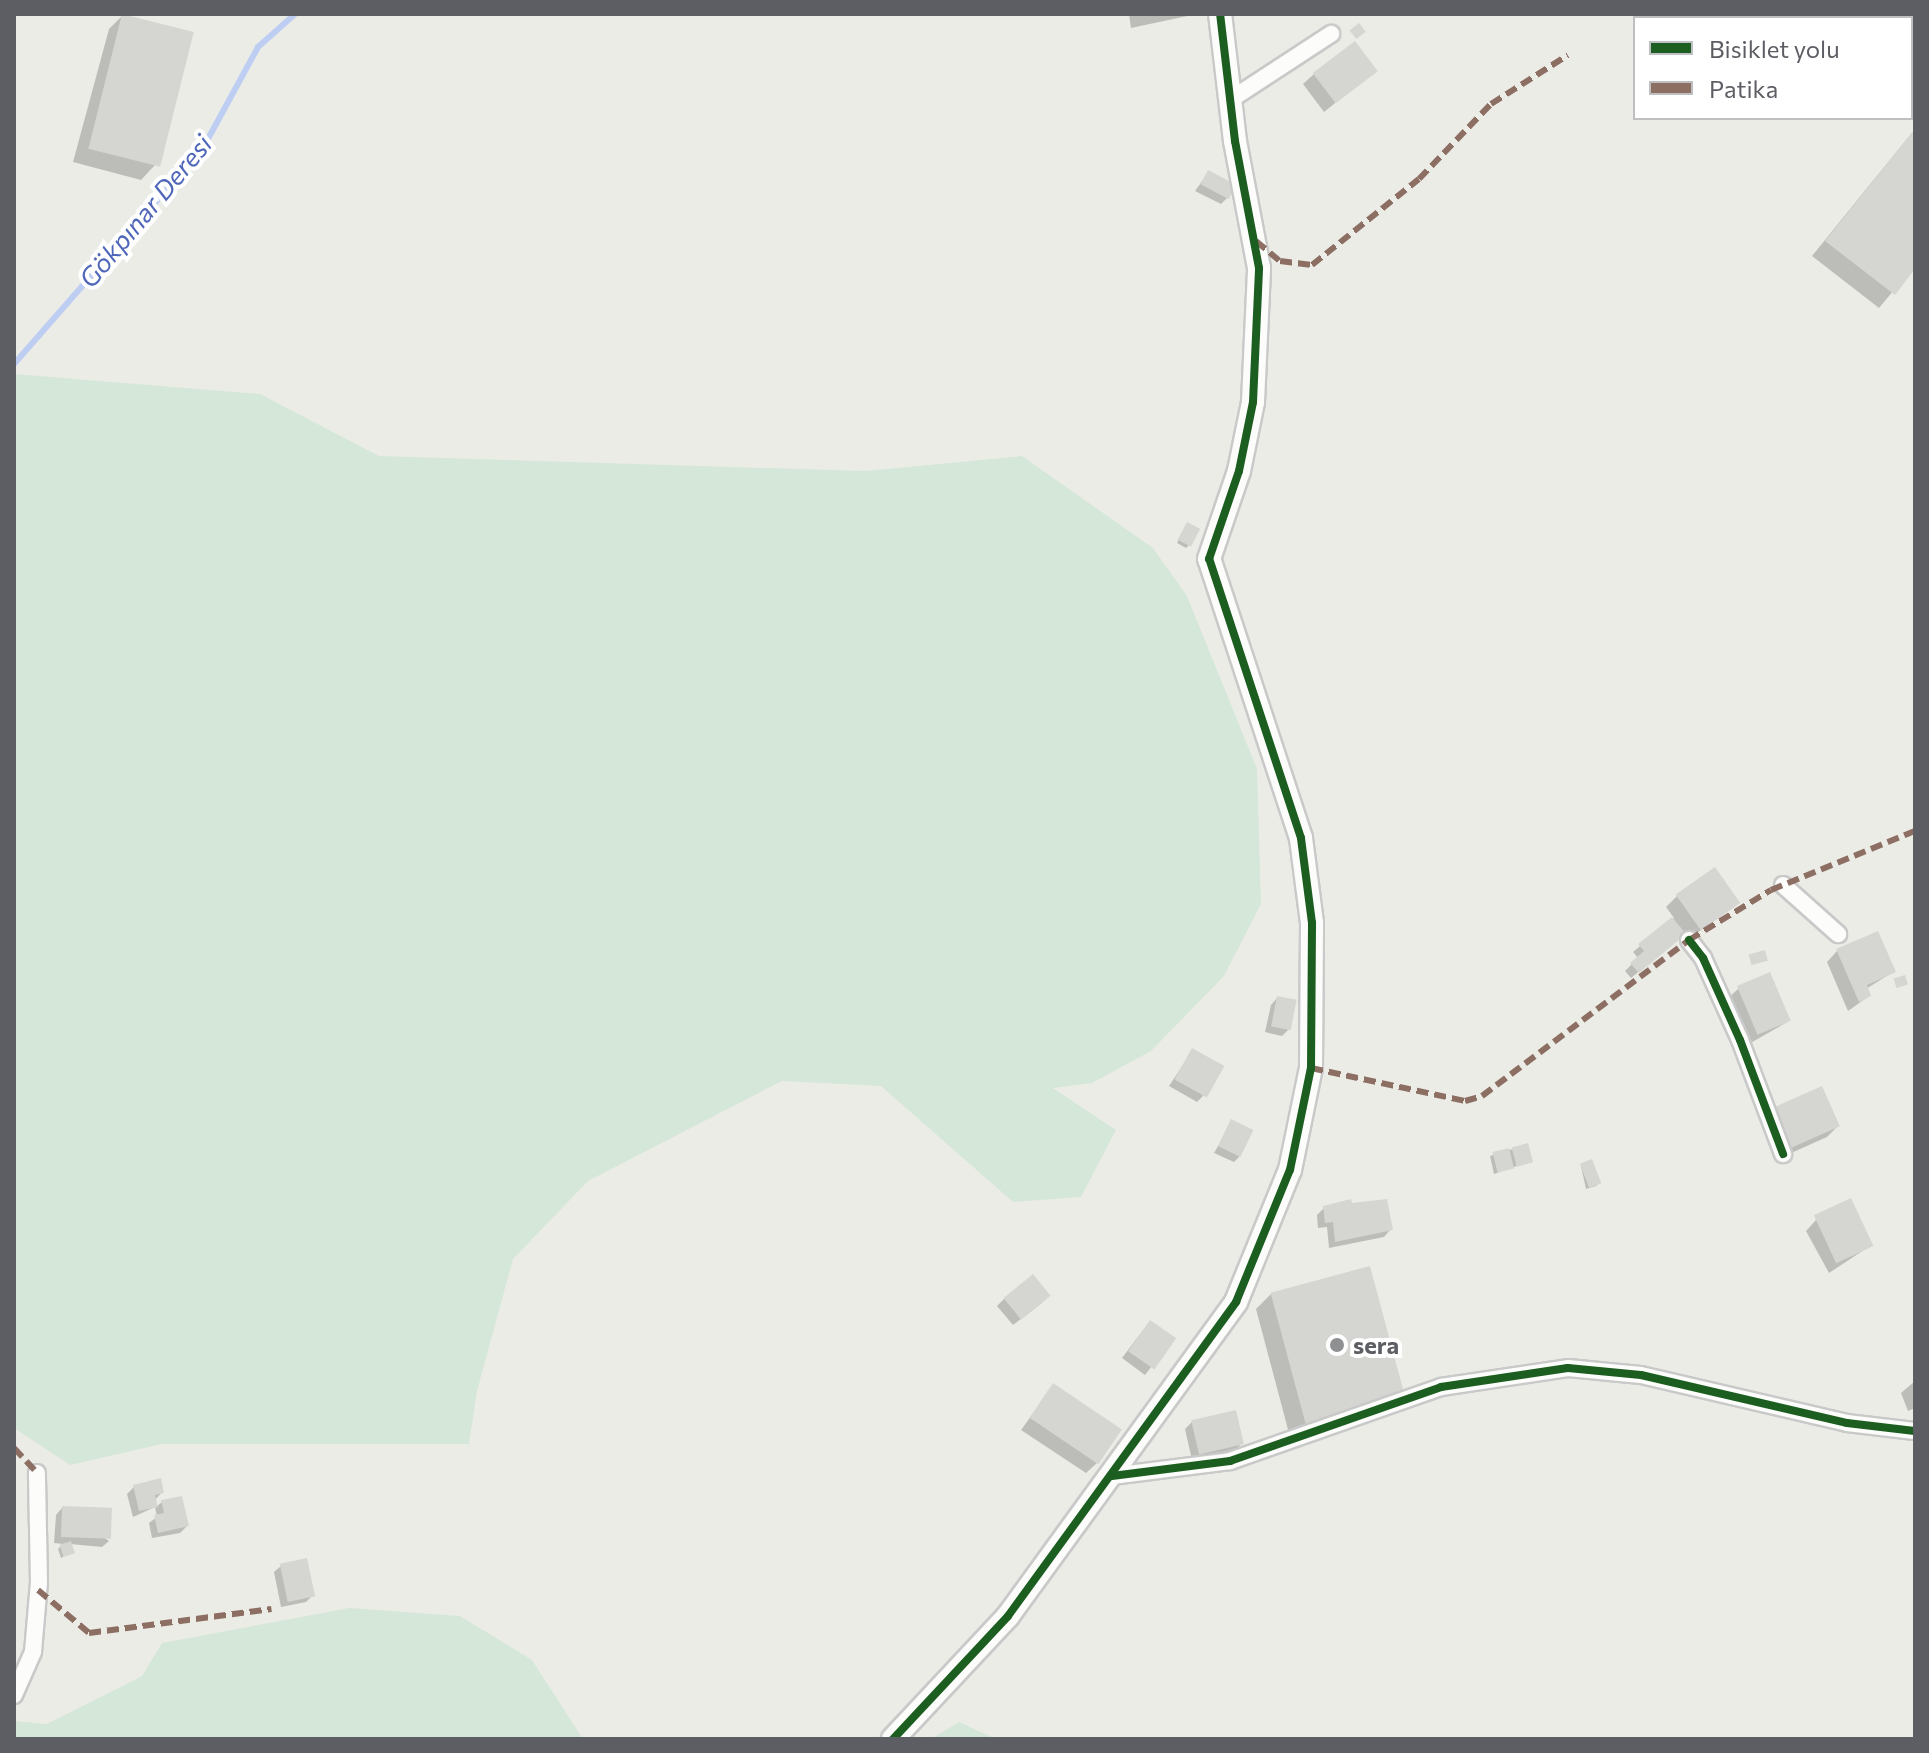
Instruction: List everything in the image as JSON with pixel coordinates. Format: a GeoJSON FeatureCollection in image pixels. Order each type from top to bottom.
{"type":"FeatureCollection","features":[{"type":"Feature","properties":{"kind":"street"},"geometry":{"type":"LineString","coordinates":[[893,1739],[1008,1616],[1236,1302],[1290,1170],[1311,1068],[1312,923],[1301,838],[1209,559],[1239,471],[1253,402],[1259,268],[1230,100],[1220,14]]}},
{"type":"Feature","properties":{"kind":"street"},"geometry":{"type":"LineString","coordinates":[[1230,100],[1331,34]]}},
{"type":"Feature","properties":{"kind":"street"},"geometry":{"type":"LineString","coordinates":[[1783,885],[1838,934]]}},
{"type":"Feature","properties":{"kind":"street"},"geometry":{"type":"LineString","coordinates":[[1689,940],[1703,958],[1740,1040],[1783,1154]]}},
{"type":"Feature","properties":{"kind":"street"},"geometry":{"type":"LineString","coordinates":[[1112,1476],[1230,1461],[1441,1387],[1568,1368],[1641,1375],[1847,1423],[1915,1431]]}},
{"type":"Feature","properties":{"kind":"street"},"geometry":{"type":"LineString","coordinates":[[14,1695],[33,1652],[39,1582],[37,1473]]}},
{"type":"Feature","properties":{"kind":"green space"},"geometry":{"type":"Polygon","coordinates":[[[14,374],[260,394],[379,456],[865,471],[1022,456],[1153,548],[1187,596],[1257,769],[1261,904],[1224,976],[1151,1051],[1092,1083],[1053,1088],[1116,1130],[1081,1197],[1013,1202],[881,1086],[782,1081],[588,1181],[513,1259],[477,1391],[469,1444],[162,1444],[70,1465],[14,1428],[14,374]]]}},
{"type":"Feature","properties":{"kind":"green space"},"geometry":{"type":"Polygon","coordinates":[[[349,1608],[460,1616],[532,1660],[583,1739],[14,1739],[14,1721],[47,1724],[142,1676],[162,1643],[349,1608]]]}},
{"type":"Feature","properties":{"kind":"green space"},"geometry":{"type":"Polygon","coordinates":[[[959,1722],[996,1739],[931,1739],[959,1722]]]}},
{"type":"Feature","properties":{"kind":"building"},"geometry":{"type":"Polygon","coordinates":[[[122,14],[194,32],[160,167],[88,149],[122,14]]]}},
{"type":"Feature","properties":{"kind":"building"},"geometry":{"type":"Polygon","coordinates":[[[1647,14],[1688,16],[1648,16],[1647,14]]]}},
{"type":"Feature","properties":{"kind":"building"},"geometry":{"type":"Polygon","coordinates":[[[1359,23],[1366,32],[1356,39],[1350,30],[1359,23]]]}},
{"type":"Feature","properties":{"kind":"building"},"geometry":{"type":"Polygon","coordinates":[[[1355,41],[1378,71],[1336,103],[1313,73],[1355,41]]]}},
{"type":"Feature","properties":{"kind":"building"},"geometry":{"type":"Polygon","coordinates":[[[1915,129],[1915,269],[1895,295],[1825,241],[1915,129]]]}},
{"type":"Feature","properties":{"kind":"building"},"geometry":{"type":"Polygon","coordinates":[[[1208,170],[1236,185],[1229,199],[1200,184],[1208,170]]]}},
{"type":"Feature","properties":{"kind":"building"},"geometry":{"type":"Polygon","coordinates":[[[1187,522],[1200,529],[1191,547],[1178,540],[1187,522]]]}},
{"type":"Feature","properties":{"kind":"building"},"geometry":{"type":"Polygon","coordinates":[[[1715,867],[1740,903],[1701,931],[1676,895],[1715,867]]]}},
{"type":"Feature","properties":{"kind":"building"},"geometry":{"type":"Polygon","coordinates":[[[1672,917],[1686,934],[1639,973],[1630,963],[1644,951],[1638,944],[1672,917]]]}},
{"type":"Feature","properties":{"kind":"building"},"geometry":{"type":"Polygon","coordinates":[[[1878,931],[1896,972],[1867,985],[1871,996],[1859,1002],[1836,949],[1878,931]]]}},
{"type":"Feature","properties":{"kind":"building"},"geometry":{"type":"Polygon","coordinates":[[[1765,950],[1768,961],[1751,965],[1749,954],[1765,950]]]}},
{"type":"Feature","properties":{"kind":"building"},"geometry":{"type":"Polygon","coordinates":[[[1770,972],[1791,1021],[1758,1035],[1737,986],[1770,972]]]}},
{"type":"Feature","properties":{"kind":"building"},"geometry":{"type":"Polygon","coordinates":[[[1905,975],[1908,985],[1896,988],[1894,979],[1905,975]]]}},
{"type":"Feature","properties":{"kind":"building"},"geometry":{"type":"Polygon","coordinates":[[[1277,996],[1297,1000],[1291,1030],[1271,1026],[1277,996]]]}},
{"type":"Feature","properties":{"kind":"building"},"geometry":{"type":"Polygon","coordinates":[[[1192,1048],[1224,1066],[1207,1097],[1175,1079],[1192,1048]]]}},
{"type":"Feature","properties":{"kind":"building"},"geometry":{"type":"Polygon","coordinates":[[[1822,1086],[1840,1126],[1790,1149],[1772,1108],[1822,1086]]]}},
{"type":"Feature","properties":{"kind":"building"},"geometry":{"type":"Polygon","coordinates":[[[1231,1119],[1253,1130],[1240,1157],[1218,1146],[1231,1119]]]}},
{"type":"Feature","properties":{"kind":"building"},"geometry":{"type":"Polygon","coordinates":[[[1528,1143],[1533,1162],[1517,1167],[1512,1147],[1528,1143]]]}},
{"type":"Feature","properties":{"kind":"building"},"geometry":{"type":"Polygon","coordinates":[[[1509,1148],[1514,1168],[1498,1172],[1493,1152],[1509,1148]]]}},
{"type":"Feature","properties":{"kind":"building"},"geometry":{"type":"Polygon","coordinates":[[[1592,1159],[1601,1183],[1589,1188],[1580,1164],[1592,1159]]]}},
{"type":"Feature","properties":{"kind":"building"},"geometry":{"type":"Polygon","coordinates":[[[1851,1198],[1873,1246],[1836,1263],[1814,1215],[1851,1198]]]}},
{"type":"Feature","properties":{"kind":"building"},"geometry":{"type":"Polygon","coordinates":[[[1351,1199],[1352,1203],[1387,1199],[1393,1230],[1335,1242],[1333,1222],[1325,1223],[1323,1206],[1351,1199]]]}},
{"type":"Feature","properties":{"kind":"building","name":"sera"},"geometry":{"type":"Polygon","coordinates":[[[1370,1266],[1405,1397],[1306,1424],[1271,1293],[1370,1266]]]}},
{"type":"Feature","properties":{"kind":"building"},"geometry":{"type":"Polygon","coordinates":[[[1033,1274],[1051,1296],[1021,1320],[1003,1298],[1033,1274]]]}},
{"type":"Feature","properties":{"kind":"building"},"geometry":{"type":"Polygon","coordinates":[[[1150,1320],[1176,1338],[1154,1369],[1128,1351],[1150,1320]]]}},
{"type":"Feature","properties":{"kind":"building"},"geometry":{"type":"Polygon","coordinates":[[[1053,1383],[1122,1429],[1098,1464],[1030,1418],[1053,1383]]]}},
{"type":"Feature","properties":{"kind":"building"},"geometry":{"type":"Polygon","coordinates":[[[1236,1410],[1244,1444],[1199,1454],[1191,1420],[1236,1410]]]}},
{"type":"Feature","properties":{"kind":"building"},"geometry":{"type":"Polygon","coordinates":[[[161,1478],[164,1493],[155,1495],[158,1507],[139,1511],[133,1485],[161,1478]]]}},
{"type":"Feature","properties":{"kind":"building"},"geometry":{"type":"Polygon","coordinates":[[[182,1496],[189,1526],[158,1533],[154,1515],[164,1513],[161,1500],[182,1496]]]}},
{"type":"Feature","properties":{"kind":"building"},"geometry":{"type":"Polygon","coordinates":[[[62,1506],[112,1508],[111,1539],[61,1537],[62,1506]]]}},
{"type":"Feature","properties":{"kind":"building"},"geometry":{"type":"Polygon","coordinates":[[[71,1541],[75,1553],[64,1557],[60,1545],[71,1541]]]}},
{"type":"Feature","properties":{"kind":"building"},"geometry":{"type":"Polygon","coordinates":[[[307,1558],[315,1596],[288,1602],[280,1564],[307,1558]]]}},
{"type":"Feature","properties":{"kind":"waterway","name":"Gökpınar Deresi"},"geometry":{"type":"LineString","coordinates":[[14,364],[184,170],[209,137],[258,47],[295,14]]}},
{"type":"Feature","properties":{"kind":"marked path"},"geometry":{"type":"LineString","coordinates":[[1256,241],[1280,261],[1312,265],[1419,179],[1491,104],[1568,55]]}},
{"type":"Feature","properties":{"kind":"marked path"},"geometry":{"type":"LineString","coordinates":[[1311,1068],[1465,1101],[1482,1096],[1689,940],[1771,890],[1915,831]]}},
{"type":"Feature","properties":{"kind":"marked path"},"geometry":{"type":"LineString","coordinates":[[14,1448],[37,1473]]}},
{"type":"Feature","properties":{"kind":"marked path"},"geometry":{"type":"LineString","coordinates":[[38,1590],[89,1633],[271,1609]]}},
{"type":"Feature","properties":{"kind":"cycle path"},"geometry":{"type":"LineString","coordinates":[[893,1739],[1008,1616],[1236,1302],[1290,1170],[1311,1068],[1312,923],[1301,838],[1209,559],[1239,471],[1253,402],[1259,268],[1235,141],[1220,14]]}},
{"type":"Feature","properties":{"kind":"cycle path"},"geometry":{"type":"LineString","coordinates":[[1689,940],[1703,958],[1740,1040],[1783,1154]]}},
{"type":"Feature","properties":{"kind":"cycle path"},"geometry":{"type":"LineString","coordinates":[[1112,1476],[1230,1461],[1441,1387],[1568,1368],[1641,1375],[1847,1423],[1915,1431]]}},
{"type":"Feature","properties":{"kind":"place","name":"sera"},"geometry":{"type":"Point","coordinates":[1337,1345]}}]}
